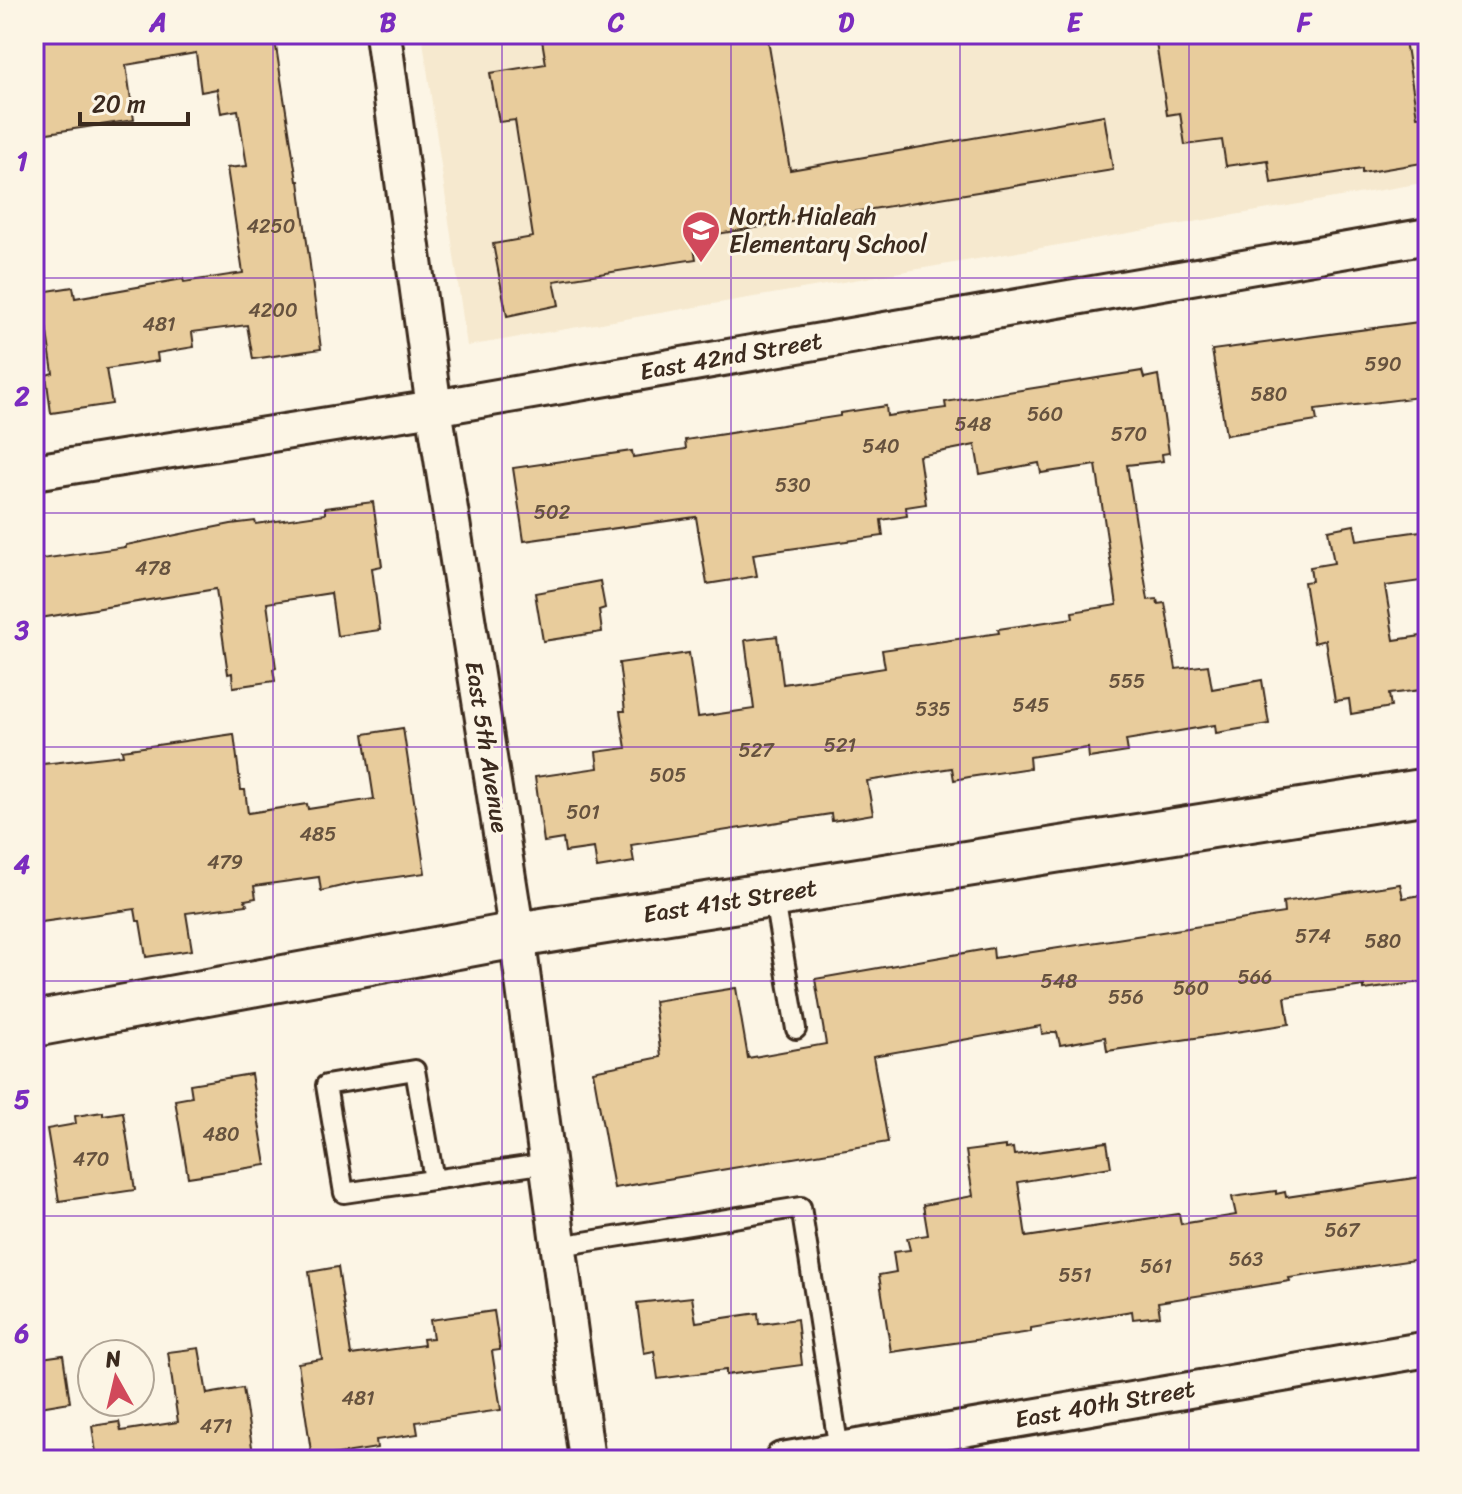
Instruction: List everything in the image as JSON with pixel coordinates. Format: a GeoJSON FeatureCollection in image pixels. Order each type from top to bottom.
{"type":"FeatureCollection","features":[{"type":"Feature","properties":{"kind":"street","name":"East 5th Avenue"},"geometry":{"type":"LineString","coordinates":[[383,34],[434,408],[517,935],[587,1460]]}},
{"type":"Feature","properties":{"kind":"street","name":"East 42nd Street"},"geometry":{"type":"LineString","coordinates":[[34,472],[434,408],[1428,236]]}},
{"type":"Feature","properties":{"kind":"street","name":"East 41st Street"},"geometry":{"type":"LineString","coordinates":[[34,1024],[517,935],[1428,791]]}},
{"type":"Feature","properties":{"kind":"street","name":"East 40th Street"},"geometry":{"type":"LineString","coordinates":[[782,1460],[1428,1349]]}},
{"type":"Feature","properties":{"kind":"lane"},"geometry":{"type":"LineString","coordinates":[[773,894],[796,1029]]}},
{"type":"Feature","properties":{"kind":"lane"},"geometry":{"type":"LineString","coordinates":[[434,1180],[415,1070],[326,1085],[344,1193],[434,1180],[548,1163]]}},
{"type":"Feature","properties":{"kind":"lane"},"geometry":{"type":"LineString","coordinates":[[559,1246],[801,1207],[839,1450]]}},
{"type":"Feature","properties":{"kind":"shaded area","name":"North Hialeah Elementary School"},"geometry":{"type":"Polygon","coordinates":[[[422,34],[1428,34],[1428,182],[467,346],[422,34]]]}},
{"type":"Feature","properties":{"kind":"building"},"geometry":{"type":"Polygon","coordinates":[[[34,34],[274,34],[299,181],[321,349],[253,359],[247,325],[192,332],[194,347],[157,353],[158,361],[106,369],[112,404],[51,413],[46,375],[53,373],[41,292],[73,287],[75,298],[183,279],[184,282],[243,273],[227,168],[247,166],[238,110],[221,113],[217,89],[201,92],[196,53],[126,65],[134,120],[34,135],[34,34]]]}},
{"type":"Feature","properties":{"kind":"building"},"geometry":{"type":"Polygon","coordinates":[[[541,34],[767,34],[790,170],[1104,115],[1113,170],[692,238],[696,259],[554,281],[559,305],[507,316],[493,244],[533,237],[515,120],[499,122],[490,73],[546,64],[541,34]]]}},
{"type":"Feature","properties":{"kind":"building"},"geometry":{"type":"Polygon","coordinates":[[[1165,34],[1404,34],[1417,116],[1428,115],[1428,162],[1271,183],[1268,160],[1226,166],[1222,140],[1185,145],[1180,113],[1167,115],[1156,43],[1166,42],[1165,34]]]}},
{"type":"Feature","properties":{"kind":"building"},"geometry":{"type":"Polygon","coordinates":[[[1419,322],[1428,396],[1315,410],[1317,421],[1226,435],[1212,350],[1419,322]]]}},
{"type":"Feature","properties":{"kind":"building"},"geometry":{"type":"Polygon","coordinates":[[[1142,371],[1144,378],[1158,375],[1169,453],[1162,454],[1163,461],[1127,465],[1148,600],[1157,599],[1158,604],[1165,603],[1176,669],[1208,665],[1212,689],[1262,680],[1269,724],[1216,733],[1215,725],[1126,740],[1128,752],[1089,758],[1088,748],[1029,757],[1030,768],[954,780],[952,768],[867,781],[873,814],[832,821],[831,814],[631,845],[634,862],[597,868],[594,848],[565,852],[563,839],[544,842],[535,777],[598,768],[596,752],[626,748],[620,711],[625,711],[619,663],[689,653],[698,717],[754,709],[745,640],[777,636],[783,684],[885,668],[882,650],[999,633],[998,629],[1073,618],[1072,612],[1117,605],[1096,465],[1041,473],[1039,463],[980,474],[975,445],[919,456],[926,504],[906,507],[907,516],[881,520],[883,536],[753,554],[757,576],[707,584],[696,517],[524,541],[513,468],[632,451],[633,457],[686,449],[685,440],[840,416],[840,413],[886,406],[887,416],[946,408],[945,402],[1142,371]]]}},
{"type":"Feature","properties":{"kind":"building"},"geometry":{"type":"Polygon","coordinates":[[[373,502],[382,566],[372,568],[380,630],[337,636],[331,593],[267,603],[275,681],[233,687],[232,673],[228,674],[216,589],[34,619],[34,560],[126,547],[231,524],[255,521],[256,524],[325,514],[325,508],[373,502]]]}},
{"type":"Feature","properties":{"kind":"building"},"geometry":{"type":"Polygon","coordinates":[[[1354,525],[1357,540],[1428,530],[1428,580],[1385,586],[1394,640],[1428,635],[1428,689],[1389,694],[1391,707],[1351,714],[1349,699],[1335,701],[1325,640],[1314,643],[1304,582],[1312,581],[1310,567],[1334,563],[1328,530],[1354,525]]]}},
{"type":"Feature","properties":{"kind":"building"},"geometry":{"type":"Polygon","coordinates":[[[600,581],[605,608],[599,610],[602,632],[543,641],[535,593],[600,581]]]}},
{"type":"Feature","properties":{"kind":"building"},"geometry":{"type":"Polygon","coordinates":[[[403,728],[425,873],[321,891],[319,877],[254,886],[256,898],[245,900],[247,905],[186,913],[192,950],[146,957],[135,909],[34,923],[34,765],[123,755],[122,750],[234,734],[241,790],[245,790],[248,813],[307,804],[308,809],[374,799],[364,734],[403,728]]]}},
{"type":"Feature","properties":{"kind":"building"},"geometry":{"type":"Polygon","coordinates":[[[1400,884],[1403,898],[1428,894],[1428,981],[1285,997],[1289,1024],[1107,1051],[1105,1037],[1060,1045],[1057,1032],[1042,1034],[1041,1026],[873,1056],[888,1142],[614,1188],[593,1071],[661,1057],[654,1001],[736,988],[748,1058],[826,1044],[815,979],[993,948],[994,958],[1284,913],[1283,902],[1400,884]]]}},
{"type":"Feature","properties":{"kind":"building"},"geometry":{"type":"Polygon","coordinates":[[[251,1074],[266,1165],[188,1177],[175,1100],[192,1097],[190,1084],[251,1074]]]}},
{"type":"Feature","properties":{"kind":"building"},"geometry":{"type":"Polygon","coordinates":[[[103,1112],[103,1115],[123,1112],[135,1190],[59,1201],[47,1129],[76,1124],[75,1116],[103,1112]]]}},
{"type":"Feature","properties":{"kind":"building"},"geometry":{"type":"Polygon","coordinates":[[[1107,1142],[1111,1167],[1018,1182],[1026,1237],[1179,1214],[1181,1224],[1236,1215],[1232,1197],[1276,1191],[1276,1194],[1285,1192],[1286,1197],[1428,1176],[1428,1258],[1289,1278],[1290,1281],[1158,1302],[1160,1316],[1133,1319],[1132,1311],[1031,1328],[1031,1332],[891,1352],[879,1275],[896,1272],[893,1252],[910,1250],[907,1238],[928,1235],[923,1205],[973,1196],[966,1151],[1006,1146],[1006,1149],[1013,1148],[1014,1155],[1107,1142]]]}},
{"type":"Feature","properties":{"kind":"building"},"geometry":{"type":"Polygon","coordinates":[[[338,1267],[351,1355],[424,1345],[423,1339],[433,1338],[430,1320],[494,1311],[500,1350],[492,1351],[501,1410],[416,1422],[418,1434],[376,1440],[377,1448],[312,1458],[298,1363],[322,1359],[309,1272],[338,1267]]]}},
{"type":"Feature","properties":{"kind":"building"},"geometry":{"type":"Polygon","coordinates":[[[692,1297],[696,1322],[758,1313],[759,1324],[797,1319],[802,1365],[726,1375],[726,1370],[658,1379],[654,1351],[644,1353],[637,1303],[692,1297]]]}},
{"type":"Feature","properties":{"kind":"building"},"geometry":{"type":"Polygon","coordinates":[[[199,1348],[207,1394],[243,1388],[254,1460],[97,1460],[92,1426],[119,1422],[121,1431],[178,1422],[168,1352],[199,1348]]]}},
{"type":"Feature","properties":{"kind":"building"},"geometry":{"type":"Polygon","coordinates":[[[63,1355],[70,1402],[34,1408],[34,1359],[63,1355]]]}},
{"type":"Feature","properties":{"kind":"place","name":"North Hialeah Elementary School"},"geometry":{"type":"Point","coordinates":[701,264]}}]}
